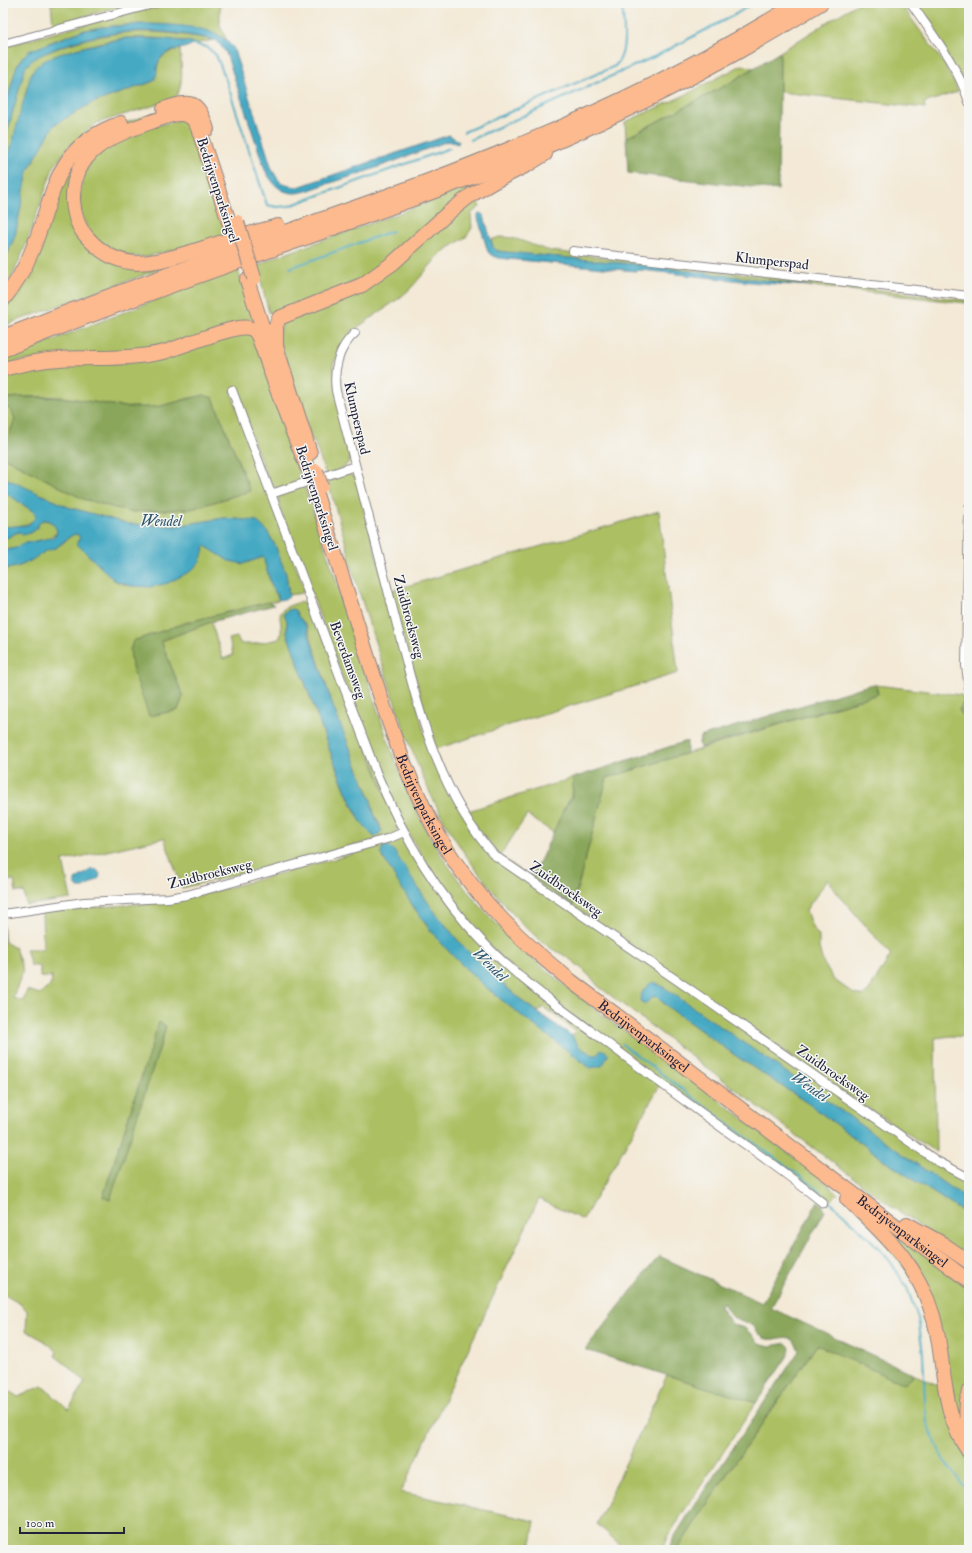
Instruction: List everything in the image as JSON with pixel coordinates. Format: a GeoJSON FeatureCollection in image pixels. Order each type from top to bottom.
{"type":"FeatureCollection","features":[{"type":"Feature","properties":{"kind":"highway"},"geometry":{"type":"LineString","coordinates":[[6,342],[120,292],[432,180],[525,143],[616,102],[688,66],[798,3]]}},
{"type":"Feature","properties":{"kind":"highway"},"geometry":{"type":"LineString","coordinates":[[6,342],[129,301],[490,170],[591,127],[709,68],[776,31],[821,3]]}},
{"type":"Feature","properties":{"kind":"highway"},"geometry":{"type":"LineString","coordinates":[[3,300],[17,282],[32,252],[58,176],[65,164],[78,148],[91,137],[118,124],[180,104],[189,109]]}},
{"type":"Feature","properties":{"kind":"highway"},"geometry":{"type":"LineString","coordinates":[[189,109],[122,132],[98,146],[87,157],[76,178],[74,188],[74,207],[76,217],[85,235],[99,249],[111,256],[136,263],[162,260],[273,227],[341,213]]}},
{"type":"Feature","properties":{"kind":"highway","name":"Bedrijvenparksingel"},"geometry":{"type":"LineString","coordinates":[[189,109],[200,111],[203,117],[233,224],[311,470],[393,713],[408,757],[423,791],[445,832],[485,890],[528,935],[566,967],[969,1271]]}},
{"type":"Feature","properties":{"kind":"highway"},"geometry":{"type":"LineString","coordinates":[[276,347],[276,326],[280,318],[362,285],[393,263],[448,213],[471,195],[591,127]]}},
{"type":"Feature","properties":{"kind":"highway","name":"Bedrijvenparksingel"},"geometry":{"type":"LineString","coordinates":[[251,279],[276,347],[311,470]]}},
{"type":"Feature","properties":{"kind":"highway"},"geometry":{"type":"LineString","coordinates":[[7,368],[59,359],[124,358],[150,354],[240,328],[251,328],[259,338],[286,415],[311,470]]}},
{"type":"Feature","properties":{"kind":"highway","name":"Bedrijvenparksingel"},"geometry":{"type":"LineString","coordinates":[[317,487],[378,689],[407,771],[430,822],[467,878],[501,919],[544,959],[571,981],[969,1281]]}},
{"type":"Feature","properties":{"kind":"highway"},"geometry":{"type":"LineString","coordinates":[[815,1164],[837,1189],[895,1245],[920,1283],[936,1327],[944,1388],[951,1415],[969,1452]]}},
{"type":"Feature","properties":{"kind":"highway"},"geometry":{"type":"LineString","coordinates":[[907,1224],[943,1244],[969,1262]]}},
{"type":"Feature","properties":{"kind":"highway"},"geometry":{"type":"LineString","coordinates":[[969,1391],[966,1402],[966,1419],[969,1433]]}},
{"type":"Feature","properties":{"kind":"street"},"geometry":{"type":"LineString","coordinates":[[3,44],[157,3]]}},
{"type":"Feature","properties":{"kind":"street"},"geometry":{"type":"LineString","coordinates":[[911,3],[954,69],[963,85],[969,102]]}},
{"type":"Feature","properties":{"kind":"street","name":"Klumperspad"},"geometry":{"type":"LineString","coordinates":[[573,251],[969,296]]}},
{"type":"Feature","properties":{"kind":"street","name":"Klumperspad"},"geometry":{"type":"LineString","coordinates":[[354,333],[342,350],[334,374],[336,391],[355,466]]}},
{"type":"Feature","properties":{"kind":"street","name":"Beverdamsweg"},"geometry":{"type":"LineString","coordinates":[[232,390],[376,772],[388,801],[404,832]]}},
{"type":"Feature","properties":{"kind":"street"},"geometry":{"type":"LineString","coordinates":[[272,494],[355,466]]}},
{"type":"Feature","properties":{"kind":"street","name":"Zuidbroeksweg"},"geometry":{"type":"LineString","coordinates":[[355,466],[429,737],[445,780],[466,818],[481,841],[494,855],[937,1161],[969,1178]]}},
{"type":"Feature","properties":{"kind":"street"},"geometry":{"type":"LineString","coordinates":[[969,507],[966,665],[969,690]]}},
{"type":"Feature","properties":{"kind":"street"},"geometry":{"type":"LineString","coordinates":[[404,832],[425,869],[451,906],[481,940],[506,964],[541,994],[804,1187],[823,1203]]}},
{"type":"Feature","properties":{"kind":"street","name":"Zuidbroeksweg"},"geometry":{"type":"LineString","coordinates":[[3,914],[84,902],[168,898],[187,895],[390,838],[404,832]]}},
{"type":"Feature","properties":{"kind":"green space"},"geometry":{"type":"Polygon","coordinates":[[[51,3],[133,3],[53,25],[51,3]]]}},
{"type":"Feature","properties":{"kind":"green space"},"geometry":{"type":"Polygon","coordinates":[[[163,3],[220,3],[220,25],[227,41],[217,34],[209,31],[165,25],[127,25],[102,27],[81,31],[48,43],[16,68],[3,115],[3,47],[163,3]]]}},
{"type":"Feature","properties":{"kind":"green space"},"geometry":{"type":"Polygon","coordinates":[[[858,3],[900,3],[943,62],[958,90],[957,92],[924,103],[925,108],[780,92],[780,52],[858,3]]]}},
{"type":"Feature","properties":{"kind":"green space"},"geometry":{"type":"Polygon","coordinates":[[[914,3],[969,3],[969,93],[914,3]]]}},
{"type":"Feature","properties":{"kind":"green space"},"geometry":{"type":"Polygon","coordinates":[[[154,32],[194,36],[214,40],[193,44],[192,42],[160,38],[118,39],[94,44],[56,56],[37,66],[8,157],[9,178],[3,187],[3,147],[25,68],[29,63],[38,56],[81,41],[112,34],[154,32]]]}},
{"type":"Feature","properties":{"kind":"green space"},"geometry":{"type":"Polygon","coordinates":[[[180,49],[181,81],[175,99],[97,123],[70,145],[53,168],[27,242],[13,275],[3,288],[3,265],[15,236],[28,171],[54,125],[92,103],[154,81],[158,64],[162,57],[168,53],[180,49]]]}},
{"type":"Feature","properties":{"kind":"green space"},"geometry":{"type":"Polygon","coordinates":[[[780,52],[778,190],[628,173],[626,138],[728,84],[780,52]]]}},
{"type":"Feature","properties":{"kind":"green space"},"geometry":{"type":"Polygon","coordinates":[[[742,65],[754,68],[728,84],[626,138],[625,122],[683,96],[742,65]]]}},
{"type":"Feature","properties":{"kind":"green space"},"geometry":{"type":"Polygon","coordinates":[[[182,105],[183,109],[146,119],[121,128],[109,134],[89,149],[76,166],[70,184],[70,203],[75,221],[84,237],[98,251],[115,261],[135,266],[156,265],[223,244],[224,246],[8,324],[12,344],[12,356],[237,268],[255,318],[251,321],[168,348],[140,354],[75,356],[19,361],[11,363],[10,373],[43,366],[141,361],[182,352],[206,341],[233,332],[243,331],[253,335],[260,346],[302,482],[278,489],[270,485],[234,390],[231,391],[250,446],[304,587],[303,593],[289,595],[286,574],[275,545],[267,531],[257,521],[224,518],[176,526],[129,524],[68,507],[3,477],[3,457],[83,499],[130,512],[191,509],[250,491],[213,398],[192,398],[163,406],[145,408],[123,407],[69,398],[37,396],[5,398],[3,404],[3,306],[21,281],[37,249],[36,244],[48,205],[63,171],[75,155],[89,142],[105,132],[141,117],[182,105]]]}},
{"type":"Feature","properties":{"kind":"green space"},"geometry":{"type":"Polygon","coordinates":[[[184,118],[196,130],[227,236],[146,257],[130,256],[116,252],[103,245],[85,224],[81,211],[80,196],[86,170],[94,158],[102,151],[126,135],[184,118]]]}},
{"type":"Feature","properties":{"kind":"green space"},"geometry":{"type":"Polygon","coordinates":[[[503,173],[374,274],[282,311],[269,313],[257,266],[273,258],[394,215],[503,173]]]}},
{"type":"Feature","properties":{"kind":"green space"},"geometry":{"type":"Polygon","coordinates":[[[476,198],[480,207],[471,215],[472,228],[466,237],[441,253],[412,287],[401,297],[351,332],[333,364],[350,459],[346,465],[337,471],[326,475],[314,441],[312,441],[278,336],[284,320],[338,301],[476,198]]]}},
{"type":"Feature","properties":{"kind":"green space"},"geometry":{"type":"Polygon","coordinates":[[[499,237],[513,238],[551,251],[966,300],[966,303],[632,264],[502,252],[494,249],[491,240],[499,237]]]}},
{"type":"Feature","properties":{"kind":"green space"},"geometry":{"type":"Polygon","coordinates":[[[204,395],[213,398],[250,491],[191,509],[130,512],[83,499],[3,457],[3,441],[9,435],[15,419],[11,410],[3,405],[4,398],[67,398],[125,407],[156,407],[204,395]]]}},
{"type":"Feature","properties":{"kind":"green space"},"geometry":{"type":"Polygon","coordinates":[[[3,405],[11,410],[15,419],[9,435],[3,441],[3,405]]]}},
{"type":"Feature","properties":{"kind":"green space"},"geometry":{"type":"Polygon","coordinates":[[[348,473],[355,477],[424,731],[480,842],[969,1180],[969,1199],[952,1189],[657,983],[652,999],[654,996],[657,997],[668,1007],[739,1058],[809,1104],[891,1165],[969,1216],[969,1260],[880,1198],[598,986],[577,964],[549,947],[523,925],[486,882],[469,860],[441,814],[429,791],[409,743],[348,556],[349,554],[327,479],[348,473]]]}},
{"type":"Feature","properties":{"kind":"green space"},"geometry":{"type":"Polygon","coordinates":[[[304,485],[345,606],[389,744],[418,814],[443,859],[491,918],[509,937],[547,971],[609,1021],[637,1038],[819,1176],[838,1194],[827,1205],[820,1198],[542,993],[503,959],[468,923],[439,885],[386,795],[279,505],[278,499],[280,494],[304,485]]]}},
{"type":"Feature","properties":{"kind":"green space"},"geometry":{"type":"Polygon","coordinates":[[[3,491],[34,512],[36,517],[26,525],[3,527],[3,491]]]}},
{"type":"Feature","properties":{"kind":"green space"},"geometry":{"type":"Polygon","coordinates":[[[659,511],[678,673],[537,716],[436,749],[390,591],[659,511]]]}},
{"type":"Feature","properties":{"kind":"green space"},"geometry":{"type":"Polygon","coordinates":[[[44,520],[54,524],[57,533],[46,539],[21,544],[16,548],[3,551],[3,538],[7,538],[19,532],[22,535],[30,533],[35,530],[44,520]]]}},
{"type":"Feature","properties":{"kind":"green space"},"geometry":{"type":"Polygon","coordinates":[[[74,534],[79,535],[80,538],[77,542],[78,545],[107,572],[111,578],[131,586],[205,545],[243,564],[263,557],[271,584],[279,600],[188,622],[133,641],[149,716],[178,710],[183,696],[161,641],[211,622],[223,659],[233,655],[229,639],[237,637],[241,644],[254,644],[279,639],[281,633],[280,614],[282,610],[298,603],[310,603],[397,825],[397,831],[393,835],[364,843],[182,888],[164,838],[63,861],[71,899],[26,905],[24,892],[16,892],[14,880],[3,881],[3,568],[21,566],[46,551],[60,545],[74,534]],[[297,613],[287,621],[287,633],[340,777],[351,804],[362,823],[367,828],[381,826],[374,814],[371,800],[334,709],[307,626],[297,613]]]}},
{"type":"Feature","properties":{"kind":"green space"},"geometry":{"type":"Polygon","coordinates":[[[268,602],[274,605],[211,622],[161,641],[183,696],[178,710],[149,716],[132,667],[130,650],[133,641],[188,622],[268,602]]]}},
{"type":"Feature","properties":{"kind":"green space"},"geometry":{"type":"Polygon","coordinates":[[[872,684],[876,685],[878,694],[700,748],[700,737],[872,684]]]}},
{"type":"Feature","properties":{"kind":"green space"},"geometry":{"type":"Polygon","coordinates":[[[876,685],[961,695],[964,701],[959,710],[969,725],[969,1037],[952,1036],[935,1038],[936,1152],[866,1107],[573,905],[607,778],[878,694],[876,685]],[[828,879],[806,910],[812,927],[819,936],[819,948],[823,962],[833,979],[854,994],[863,996],[868,992],[891,955],[837,893],[828,879]]]}},
{"type":"Feature","properties":{"kind":"green space"},"geometry":{"type":"Polygon","coordinates":[[[964,701],[969,711],[969,725],[959,710],[964,701]]]}},
{"type":"Feature","properties":{"kind":"green space"},"geometry":{"type":"Polygon","coordinates":[[[687,741],[687,753],[607,778],[573,905],[530,876],[540,861],[564,809],[571,799],[573,791],[573,778],[687,741]]]}},
{"type":"Feature","properties":{"kind":"green space"},"geometry":{"type":"Polygon","coordinates":[[[573,778],[572,794],[554,833],[527,815],[500,856],[465,812],[573,778]]]}},
{"type":"Feature","properties":{"kind":"green space"},"geometry":{"type":"Polygon","coordinates":[[[403,836],[479,940],[660,1085],[583,1220],[539,1199],[401,1492],[535,1521],[530,1550],[3,1550],[3,1387],[18,1397],[42,1386],[69,1409],[85,1382],[55,1356],[57,1351],[43,1340],[26,1331],[27,1311],[22,1305],[3,1294],[3,920],[5,942],[15,948],[23,970],[13,998],[23,1001],[27,990],[40,994],[51,985],[52,977],[40,977],[40,966],[31,966],[26,949],[43,949],[42,911],[154,903],[197,896],[356,853],[403,836]],[[389,846],[412,905],[429,929],[459,962],[489,990],[590,1068],[597,1055],[593,1055],[579,1047],[572,1036],[576,1031],[543,1007],[539,1012],[527,1005],[488,971],[460,943],[431,907],[389,846]],[[159,1023],[103,1196],[110,1200],[163,1037],[166,1026],[159,1023]]]}},
{"type":"Feature","properties":{"kind":"green space"},"geometry":{"type":"Polygon","coordinates":[[[159,1022],[166,1026],[163,1037],[110,1200],[103,1197],[159,1022]]]}},
{"type":"Feature","properties":{"kind":"green space"},"geometry":{"type":"Polygon","coordinates":[[[846,1193],[969,1286],[969,1384],[966,1391],[964,1440],[930,1302],[846,1193]]]}},
{"type":"Feature","properties":{"kind":"green space"},"geometry":{"type":"Polygon","coordinates":[[[818,1201],[822,1204],[825,1211],[771,1308],[913,1374],[913,1377],[904,1384],[817,1345],[725,1477],[677,1550],[668,1550],[673,1539],[693,1507],[799,1351],[796,1343],[792,1339],[787,1338],[767,1339],[762,1337],[748,1323],[735,1319],[723,1303],[719,1305],[732,1324],[745,1328],[759,1343],[770,1346],[786,1343],[790,1347],[789,1354],[756,1403],[586,1350],[586,1348],[659,1256],[762,1303],[818,1201]]]}},
{"type":"Feature","properties":{"kind":"green space"},"geometry":{"type":"Polygon","coordinates":[[[817,1345],[890,1377],[913,1377],[913,1374],[942,1387],[969,1455],[969,1550],[677,1550],[725,1477],[817,1345]]]}},
{"type":"Feature","properties":{"kind":"green space"},"geometry":{"type":"Polygon","coordinates":[[[667,1375],[756,1403],[680,1517],[668,1537],[663,1550],[626,1550],[597,1524],[667,1375]]]}},
{"type":"Feature","properties":{"kind":"water"},"geometry":{"type":"Polygon","coordinates":[[[142,24],[170,25],[201,29],[220,36],[233,47],[272,169],[279,181],[284,184],[298,187],[449,135],[459,141],[458,144],[448,141],[373,169],[306,191],[294,193],[284,191],[276,186],[265,170],[226,53],[220,44],[214,40],[176,33],[140,31],[123,32],[88,38],[55,49],[38,56],[31,61],[25,68],[3,147],[3,115],[16,68],[22,58],[29,51],[81,31],[102,27],[142,24]]]}},
{"type":"Feature","properties":{"kind":"water"},"geometry":{"type":"Polygon","coordinates":[[[127,38],[165,39],[192,42],[193,44],[165,54],[159,61],[154,81],[92,103],[54,125],[28,171],[15,236],[3,265],[3,187],[9,178],[8,157],[31,74],[38,65],[57,55],[68,51],[127,38]]]}},
{"type":"Feature","properties":{"kind":"water"},"geometry":{"type":"Polygon","coordinates":[[[481,213],[484,216],[493,247],[497,251],[632,264],[812,286],[760,283],[641,270],[635,271],[498,258],[488,252],[478,218],[478,214],[481,213]]]}},
{"type":"Feature","properties":{"kind":"water"},"geometry":{"type":"Polygon","coordinates":[[[3,477],[68,507],[129,524],[176,526],[224,518],[257,521],[267,531],[275,545],[286,574],[289,595],[288,598],[279,600],[271,584],[263,557],[243,564],[229,561],[205,546],[200,562],[191,571],[168,583],[151,587],[131,586],[114,580],[78,545],[77,542],[80,538],[77,534],[69,537],[57,547],[46,551],[20,566],[3,568],[3,551],[16,548],[21,544],[53,537],[57,533],[57,530],[51,522],[43,520],[38,524],[33,532],[22,535],[19,532],[7,538],[3,538],[3,527],[28,525],[36,517],[34,512],[3,491],[3,477]]]}},
{"type":"Feature","properties":{"kind":"water"},"geometry":{"type":"Polygon","coordinates":[[[292,609],[295,610],[306,626],[334,709],[371,800],[374,814],[382,831],[376,837],[373,836],[361,822],[346,791],[330,751],[287,633],[287,621],[284,614],[286,611],[292,609]]]}},
{"type":"Feature","properties":{"kind":"water"},"geometry":{"type":"Polygon","coordinates":[[[389,846],[394,851],[431,907],[460,943],[488,971],[527,1005],[572,1036],[579,1047],[593,1055],[597,1055],[601,1050],[604,1050],[608,1056],[602,1066],[590,1068],[498,997],[479,981],[445,947],[416,910],[381,854],[382,848],[389,846]]]}},
{"type":"Feature","properties":{"kind":"water"},"geometry":{"type":"Polygon","coordinates":[[[92,869],[97,870],[100,874],[99,878],[84,888],[78,888],[75,884],[75,880],[92,869]]]}},
{"type":"Feature","properties":{"kind":"water"},"geometry":{"type":"Polygon","coordinates":[[[654,982],[665,988],[952,1189],[969,1199],[969,1216],[891,1165],[809,1104],[739,1058],[668,1007],[657,997],[654,996],[646,1003],[640,1001],[644,989],[654,982]]]}},
{"type":"Feature","properties":{"kind":"waterway"},"geometry":{"type":"LineString","coordinates":[[464,132],[615,66],[619,60],[624,45],[622,3]]}},
{"type":"Feature","properties":{"kind":"waterway"},"geometry":{"type":"LineString","coordinates":[[470,140],[658,55],[736,14],[753,3]]}},
{"type":"Feature","properties":{"kind":"waterway"},"geometry":{"type":"LineString","coordinates":[[193,44],[207,47],[216,55],[225,77],[267,205],[277,207],[289,206],[450,148]]}},
{"type":"Feature","properties":{"kind":"waterway"},"geometry":{"type":"LineString","coordinates":[[290,268],[392,231]]}},
{"type":"Feature","properties":{"kind":"waterway"},"geometry":{"type":"LineString","coordinates":[[622,1044],[811,1184],[870,1239],[890,1261],[907,1288],[918,1318],[923,1354],[927,1423],[943,1459],[969,1493]]}},
{"type":"Feature","properties":{"kind":"water label","name":"Wendel"},"geometry":{"type":"Point","coordinates":[161,521]}},
{"type":"Feature","properties":{"kind":"water label","name":"Wendel"},"geometry":{"type":"Point","coordinates":[490,965]}},
{"type":"Feature","properties":{"kind":"water label","name":"Wendel"},"geometry":{"type":"Point","coordinates":[810,1087]}}]}
